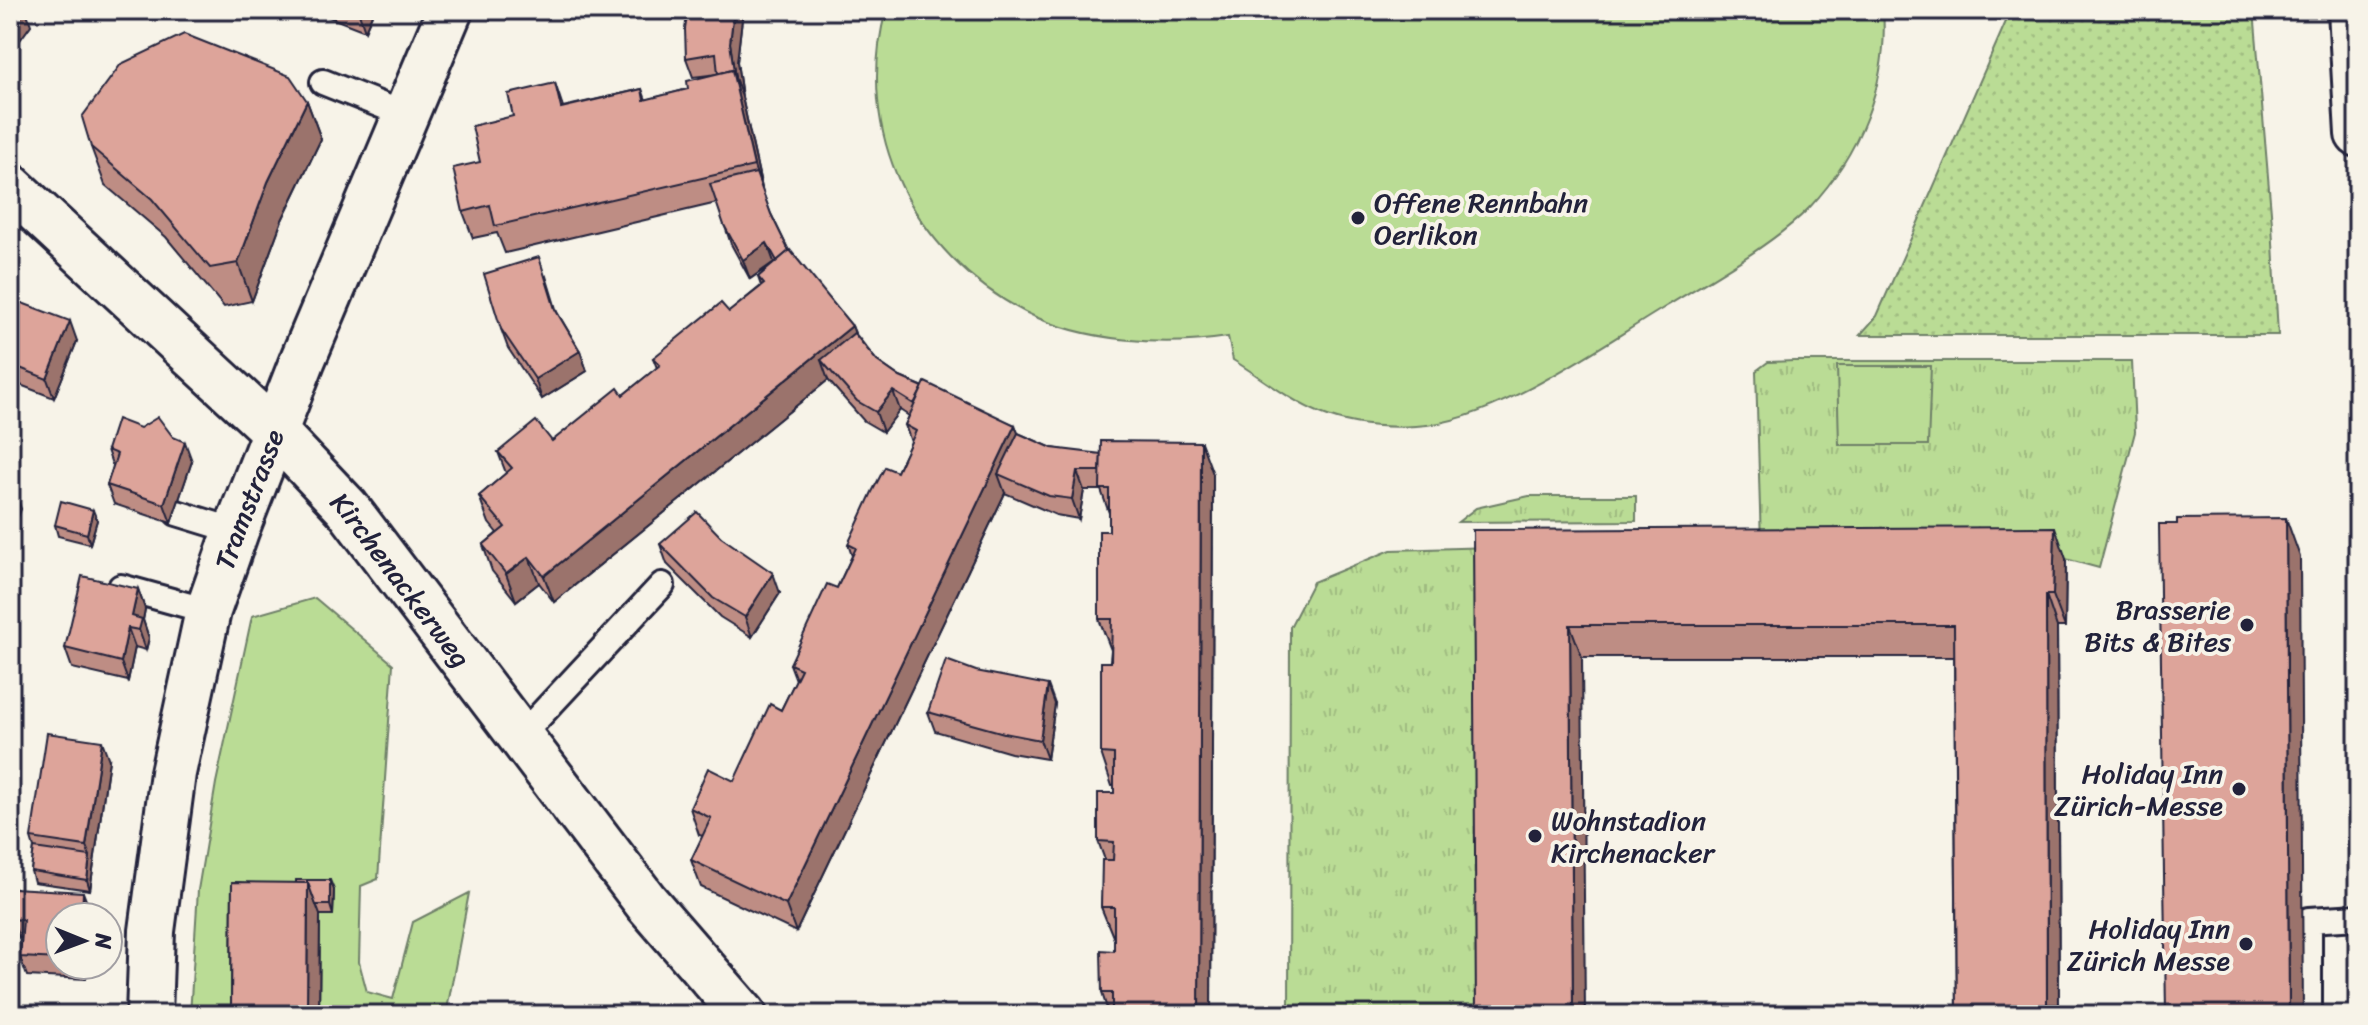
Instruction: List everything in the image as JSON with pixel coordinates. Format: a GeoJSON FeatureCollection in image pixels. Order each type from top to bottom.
{"type":"FeatureCollection","features":[{"type":"Feature","properties":{"kind":"street","name":"Tramstrasse"},"geometry":{"type":"LineString","coordinates":[[149,1015],[152,931],[173,773],[208,611],[303,359],[450,10]]}},
{"type":"Feature","properties":{"kind":"street"},"geometry":{"type":"LineString","coordinates":[[2351,10],[2358,134]]}},
{"type":"Feature","properties":{"kind":"street","name":"Kirchenackerweg"},"geometry":{"type":"LineString","coordinates":[[17,206],[276,433],[347,508],[646,902],[744,1015]]}},
{"type":"Feature","properties":{"kind":"lane"},"geometry":{"type":"LineString","coordinates":[[323,82],[406,115]]}},
{"type":"Feature","properties":{"kind":"lane"},"geometry":{"type":"LineString","coordinates":[[177,513],[236,531]]}},
{"type":"Feature","properties":{"kind":"lane"},"geometry":{"type":"LineString","coordinates":[[520,737],[662,585]]}},
{"type":"Feature","properties":{"kind":"lane"},"geometry":{"type":"LineString","coordinates":[[121,587],[208,611]]}},
{"type":"Feature","properties":{"kind":"lane"},"geometry":{"type":"LineString","coordinates":[[2309,1015],[2309,920],[2358,917]]}},
{"type":"Feature","properties":{"kind":"green space","name":"Offene Rennbahn Oerlikon"},"geometry":{"type":"Polygon","coordinates":[[[886,10],[1883,10],[1884,37],[1875,91],[1856,141],[1827,187],[1809,208],[1778,235],[1577,362],[1512,397],[1447,421],[1392,426],[1343,420],[1298,402],[1233,360],[1228,337],[1177,342],[1098,336],[1072,330],[1025,312],[986,287],[951,257],[923,223],[901,185],[886,144],[878,101],[878,56],[886,10]]]}},
{"type":"Feature","properties":{"kind":"green space"},"geometry":{"type":"Polygon","coordinates":[[[2011,10],[2254,10],[2278,335],[1860,335],[1877,316],[2011,10]]]}},
{"type":"Feature","properties":{"kind":"green space"},"geometry":{"type":"Polygon","coordinates":[[[2132,361],[2135,432],[2099,568],[2066,559],[1761,544],[1756,371],[1768,362],[2132,361]]]}},
{"type":"Feature","properties":{"kind":"green space"},"geometry":{"type":"Polygon","coordinates":[[[1837,366],[1931,366],[1928,445],[1839,445],[1837,366]]]}},
{"type":"Feature","properties":{"kind":"green space"},"geometry":{"type":"Polygon","coordinates":[[[1529,496],[1636,496],[1636,521],[1458,522],[1476,508],[1529,496]]]}},
{"type":"Feature","properties":{"kind":"green space"},"geometry":{"type":"Polygon","coordinates":[[[1558,545],[1488,1015],[1289,1015],[1290,627],[1313,582],[1391,550],[1558,545]]]}},
{"type":"Feature","properties":{"kind":"green space"},"geometry":{"type":"Polygon","coordinates":[[[315,598],[393,664],[378,879],[361,886],[359,962],[367,992],[393,999],[413,922],[469,893],[446,1015],[190,1015],[198,890],[216,783],[252,616],[315,598]]]}},
{"type":"Feature","properties":{"kind":"building"},"geometry":{"type":"Polygon","coordinates":[[[688,10],[734,10],[730,43],[735,78],[732,70],[718,74],[716,53],[686,58],[688,10]]]}},
{"type":"Feature","properties":{"kind":"building"},"geometry":{"type":"Polygon","coordinates":[[[184,34],[290,76],[307,101],[268,182],[238,263],[210,268],[152,199],[91,147],[82,117],[121,64],[184,34]]]}},
{"type":"Feature","properties":{"kind":"building"},"geometry":{"type":"Polygon","coordinates":[[[732,70],[754,166],[495,226],[490,205],[463,212],[453,168],[480,162],[472,126],[513,116],[508,94],[555,83],[561,108],[642,89],[644,100],[688,89],[687,81],[732,70]]]}},
{"type":"Feature","properties":{"kind":"building"},"geometry":{"type":"Polygon","coordinates":[[[756,173],[789,251],[777,261],[767,243],[743,260],[724,225],[710,184],[756,173]]]}},
{"type":"Feature","properties":{"kind":"building"},"geometry":{"type":"Polygon","coordinates":[[[790,250],[852,326],[544,576],[529,557],[506,574],[483,545],[505,527],[479,496],[512,468],[498,452],[536,421],[552,441],[618,388],[623,395],[660,365],[653,358],[721,303],[729,312],[764,284],[758,277],[790,250]]]}},
{"type":"Feature","properties":{"kind":"building"},"geometry":{"type":"Polygon","coordinates":[[[539,257],[555,309],[580,351],[535,379],[501,329],[484,274],[539,257]]]}},
{"type":"Feature","properties":{"kind":"building"},"geometry":{"type":"Polygon","coordinates":[[[14,300],[70,321],[47,379],[10,364],[10,309],[14,300]]]}},
{"type":"Feature","properties":{"kind":"building"},"geometry":{"type":"Polygon","coordinates":[[[854,333],[877,361],[900,377],[923,387],[914,404],[893,391],[876,412],[857,401],[821,360],[854,333]]]}},
{"type":"Feature","properties":{"kind":"building"},"geometry":{"type":"Polygon","coordinates":[[[925,382],[1015,425],[786,905],[691,860],[711,818],[690,808],[708,768],[734,781],[770,704],[781,710],[801,669],[790,664],[827,584],[837,588],[856,548],[848,544],[872,492],[885,467],[897,472],[916,431],[905,425],[925,382]]]}},
{"type":"Feature","properties":{"kind":"building"},"geometry":{"type":"Polygon","coordinates":[[[158,417],[173,437],[185,442],[164,504],[107,485],[117,454],[107,450],[117,419],[140,428],[158,417]]]}},
{"type":"Feature","properties":{"kind":"building"},"geometry":{"type":"Polygon","coordinates":[[[1018,433],[1052,448],[1101,454],[1100,471],[1077,471],[1072,499],[1049,496],[998,474],[1018,433]]]}},
{"type":"Feature","properties":{"kind":"building"},"geometry":{"type":"Polygon","coordinates":[[[1101,441],[1201,442],[1199,1015],[1112,1015],[1112,993],[1102,993],[1101,950],[1114,951],[1114,907],[1101,907],[1102,860],[1113,860],[1114,842],[1098,841],[1098,793],[1114,793],[1114,754],[1101,753],[1101,662],[1111,662],[1112,619],[1099,619],[1099,531],[1109,531],[1109,489],[1100,489],[1101,441]]]}},
{"type":"Feature","properties":{"kind":"building"},"geometry":{"type":"Polygon","coordinates":[[[61,501],[93,510],[87,534],[55,525],[61,501]]]}},
{"type":"Feature","properties":{"kind":"building"},"geometry":{"type":"Polygon","coordinates":[[[697,512],[721,537],[773,573],[745,617],[713,598],[660,544],[697,512]]]}},
{"type":"Feature","properties":{"kind":"building","name":"Holiday Inn Zürich-Messe"},"geometry":{"type":"Polygon","coordinates":[[[2286,518],[2289,1015],[2166,1015],[2159,524],[2177,524],[2177,519],[2286,518]]]}},
{"type":"Feature","properties":{"kind":"building","name":"Wohnstadion Kirchenacker"},"geometry":{"type":"Polygon","coordinates":[[[2055,527],[2053,595],[2046,595],[2047,1015],[1957,1015],[1954,625],[1570,625],[1573,1015],[1476,1015],[1473,530],[2055,527]]]}},
{"type":"Feature","properties":{"kind":"building"},"geometry":{"type":"Polygon","coordinates":[[[82,576],[138,589],[132,616],[142,619],[139,630],[128,628],[121,662],[65,648],[82,576]]]}},
{"type":"Feature","properties":{"kind":"building"},"geometry":{"type":"Polygon","coordinates":[[[946,660],[976,671],[1048,685],[1040,740],[928,712],[946,660]]]}},
{"type":"Feature","properties":{"kind":"building"},"geometry":{"type":"Polygon","coordinates":[[[47,733],[102,741],[86,846],[31,838],[47,733]]]}},
{"type":"Feature","properties":{"kind":"building"},"geometry":{"type":"Polygon","coordinates":[[[34,848],[90,856],[87,880],[31,871],[34,848]]]}},
{"type":"Feature","properties":{"kind":"building"},"geometry":{"type":"Polygon","coordinates":[[[296,880],[330,880],[330,905],[316,905],[308,883],[296,883],[296,880]]]}},
{"type":"Feature","properties":{"kind":"building"},"geometry":{"type":"Polygon","coordinates":[[[232,882],[308,883],[307,1009],[231,1008],[232,882]]]}},
{"type":"Feature","properties":{"kind":"building"},"geometry":{"type":"Polygon","coordinates":[[[13,888],[83,892],[83,901],[44,901],[44,958],[20,957],[23,920],[12,919],[13,888]]]}},
{"type":"Feature","properties":{"kind":"place","name":"Offene Rennbahn Oerlikon"},"geometry":{"type":"Point","coordinates":[1358,218]}},
{"type":"Feature","properties":{"kind":"place","name":"Brasserie Bits & Bites"},"geometry":{"type":"Point","coordinates":[2247,625]}},
{"type":"Feature","properties":{"kind":"place","name":"Holiday Inn Zürich-Messe"},"geometry":{"type":"Point","coordinates":[2239,789]}},
{"type":"Feature","properties":{"kind":"place","name":"Wohnstadion Kirchenacker"},"geometry":{"type":"Point","coordinates":[1535,836]}},
{"type":"Feature","properties":{"kind":"place","name":"Holiday Inn Zürich Messe"},"geometry":{"type":"Point","coordinates":[2246,944]}}]}
